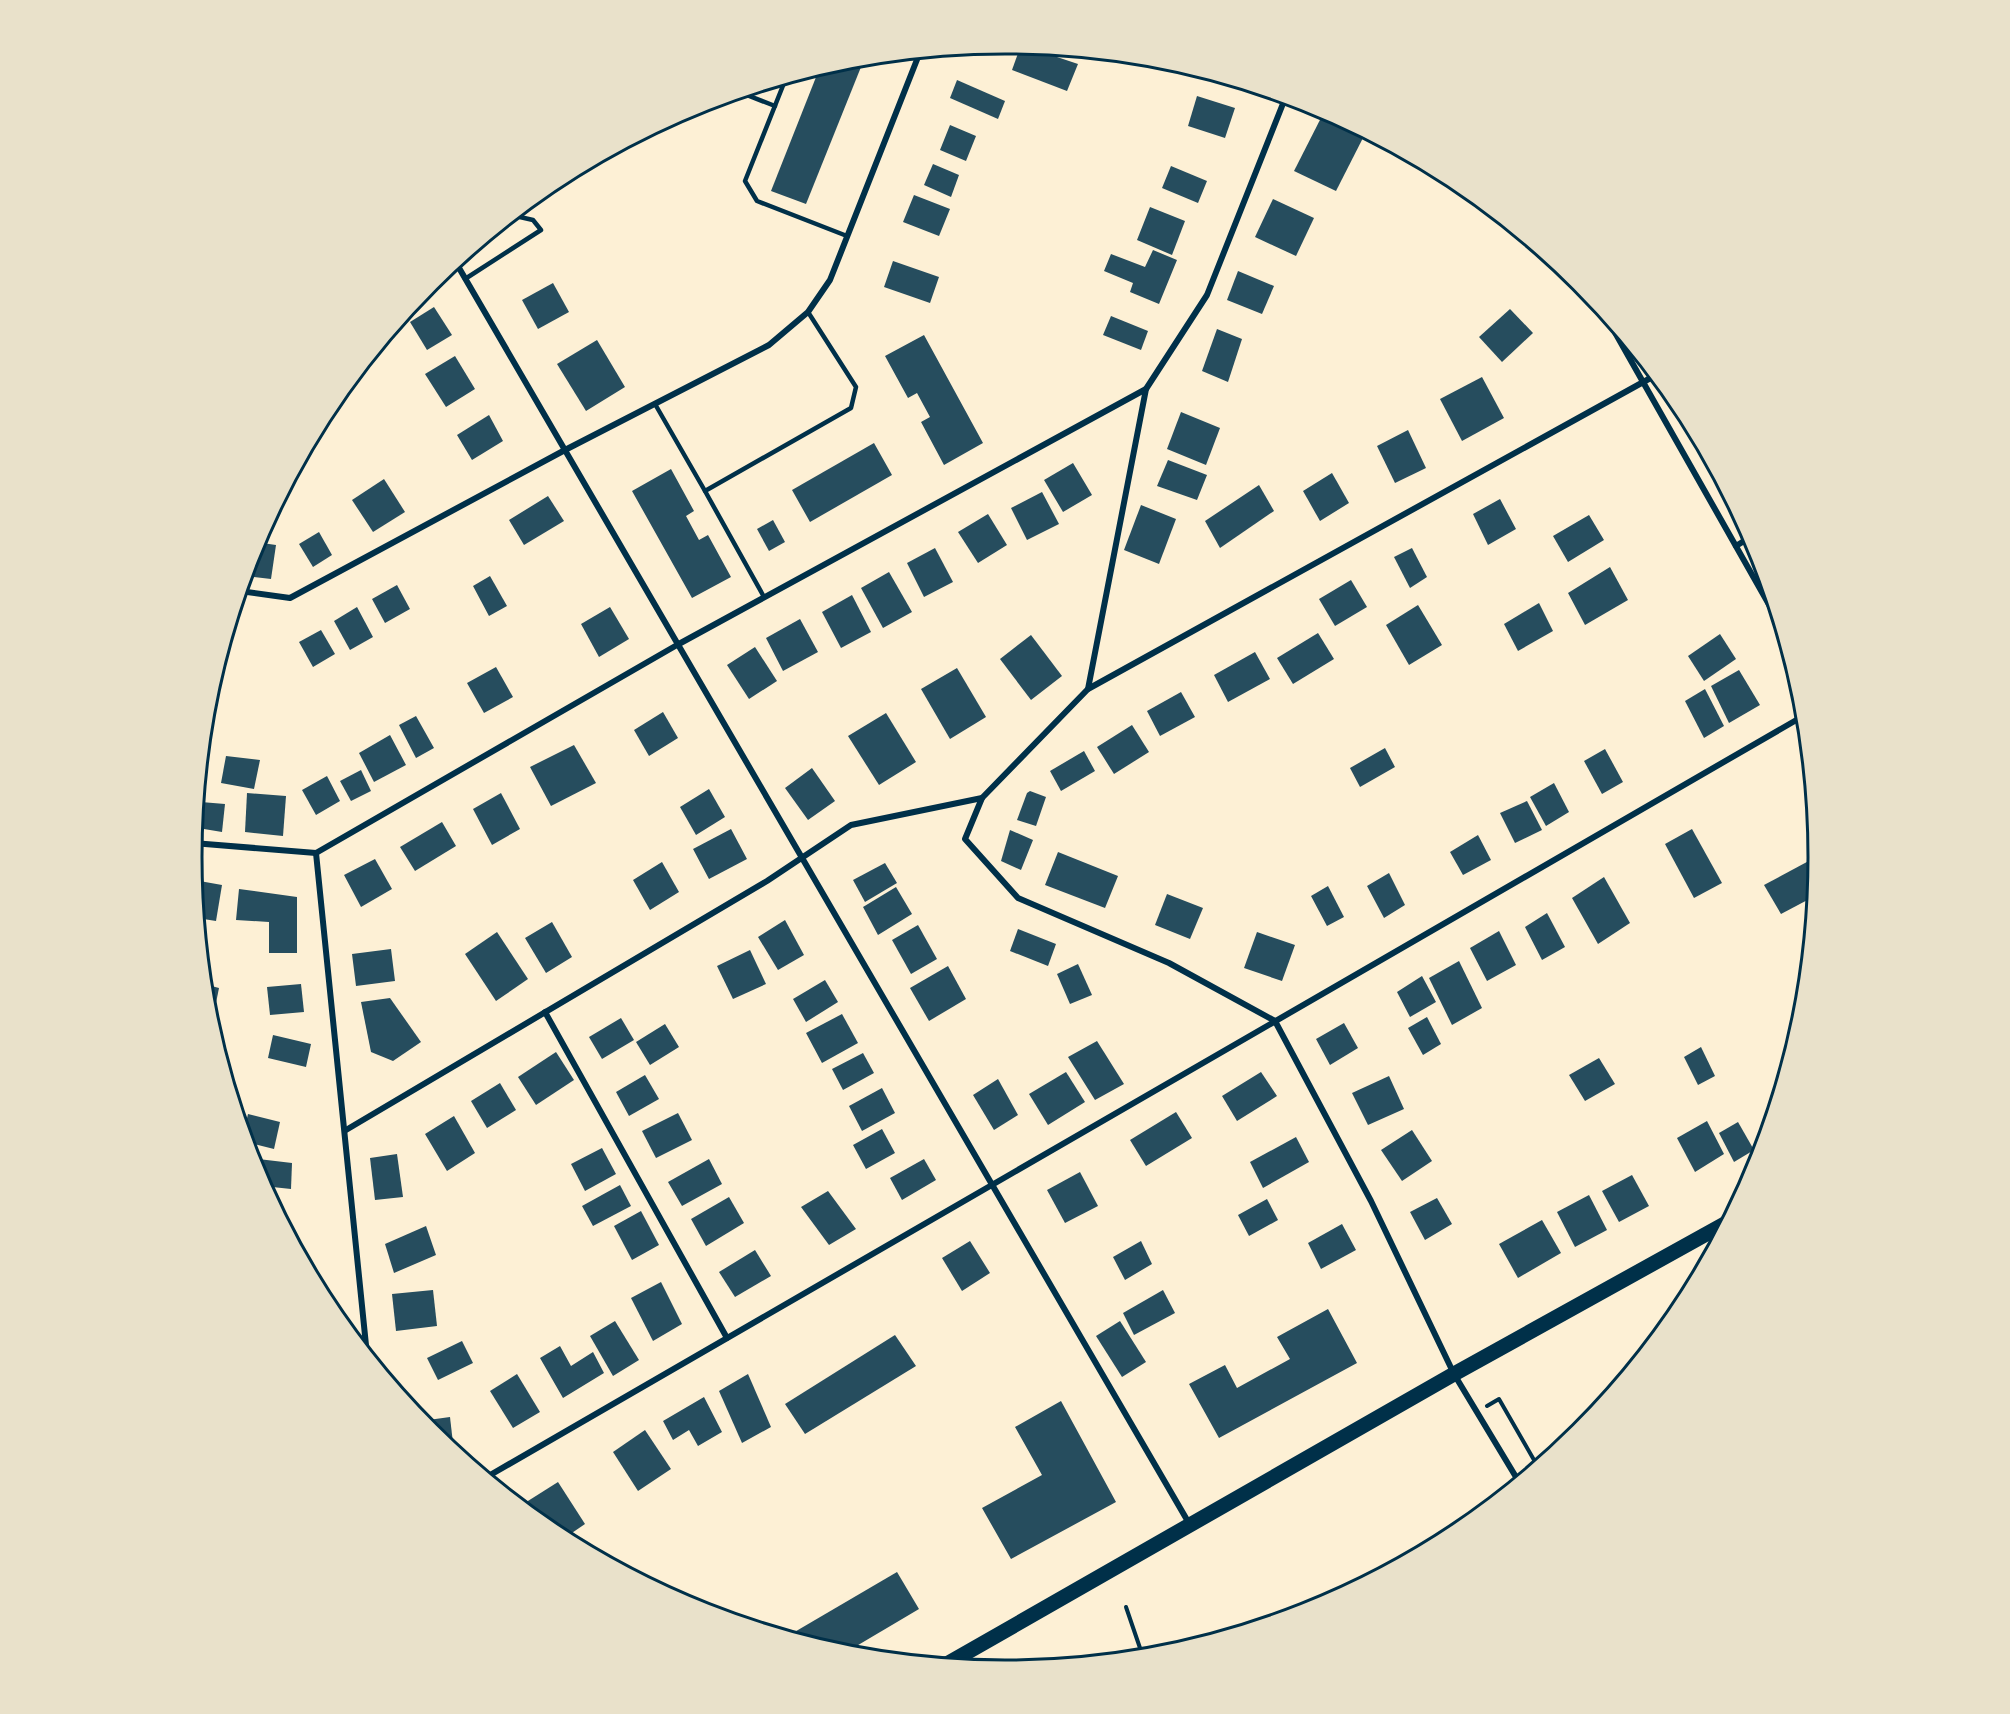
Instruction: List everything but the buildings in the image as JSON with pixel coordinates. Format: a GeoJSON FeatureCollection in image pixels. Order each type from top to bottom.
{"type":"FeatureCollection","features":[{"type":"Feature","properties":{"kind":"main road"},"geometry":{"type":"LineString","coordinates":[[957,1658],[1454,1374],[1716,1229]]}},
{"type":"Feature","properties":{"kind":"street"},"geometry":{"type":"LineString","coordinates":[[248,592],[290,598],[565,450],[769,345],[808,312],[830,279],[917,59]]}},
{"type":"Feature","properties":{"kind":"street"},"geometry":{"type":"LineString","coordinates":[[1088,689],[1146,389],[1207,296],[1283,104]]}},
{"type":"Feature","properties":{"kind":"street"},"geometry":{"type":"LineString","coordinates":[[459,269],[1190,1525]]}},
{"type":"Feature","properties":{"kind":"street"},"geometry":{"type":"LineString","coordinates":[[1622,343],[1763,594]]}},
{"type":"Feature","properties":{"kind":"street"},"geometry":{"type":"LineString","coordinates":[[1516,1476],[1454,1374],[1371,1201],[1275,1021],[1168,963],[1018,898],[965,839],[982,798],[1088,689],[1650,379]]}},
{"type":"Feature","properties":{"kind":"street"},"geometry":{"type":"LineString","coordinates":[[202,844],[316,853],[677,645],[1146,389]]}},
{"type":"Feature","properties":{"kind":"street"},"geometry":{"type":"LineString","coordinates":[[1736,546],[1743,542]]}},
{"type":"Feature","properties":{"kind":"street"},"geometry":{"type":"LineString","coordinates":[[492,1474],[1796,720]]}},
{"type":"Feature","properties":{"kind":"street"},"geometry":{"type":"LineString","coordinates":[[346,1130],[802,858],[851,825],[982,798]]}},
{"type":"Feature","properties":{"kind":"street"},"geometry":{"type":"LineString","coordinates":[[316,853],[366,1343]]}},
{"type":"Feature","properties":{"kind":"street"},"geometry":{"type":"LineString","coordinates":[[545,1012],[727,1338]]}},
{"type":"Feature","properties":{"kind":"lane"},"geometry":{"type":"LineString","coordinates":[[783,85],[745,181],[757,201],[847,236]]}},
{"type":"Feature","properties":{"kind":"lane"},"geometry":{"type":"LineString","coordinates":[[750,96],[775,106]]}},
{"type":"Feature","properties":{"kind":"lane"},"geometry":{"type":"LineString","coordinates":[[465,279],[541,230],[533,220],[520,217]]}},
{"type":"Feature","properties":{"kind":"lane"},"geometry":{"type":"LineString","coordinates":[[705,491],[851,408],[856,387],[808,312]]}},
{"type":"Feature","properties":{"kind":"lane"},"geometry":{"type":"LineString","coordinates":[[655,404],[764,597]]}},
{"type":"Feature","properties":{"kind":"path"},"geometry":{"type":"LineString","coordinates":[[1477,1412],[1499,1399],[1534,1461]]}},
{"type":"Feature","properties":{"kind":"path"},"geometry":{"type":"LineString","coordinates":[[1126,1607],[1140,1648]]}}]}
